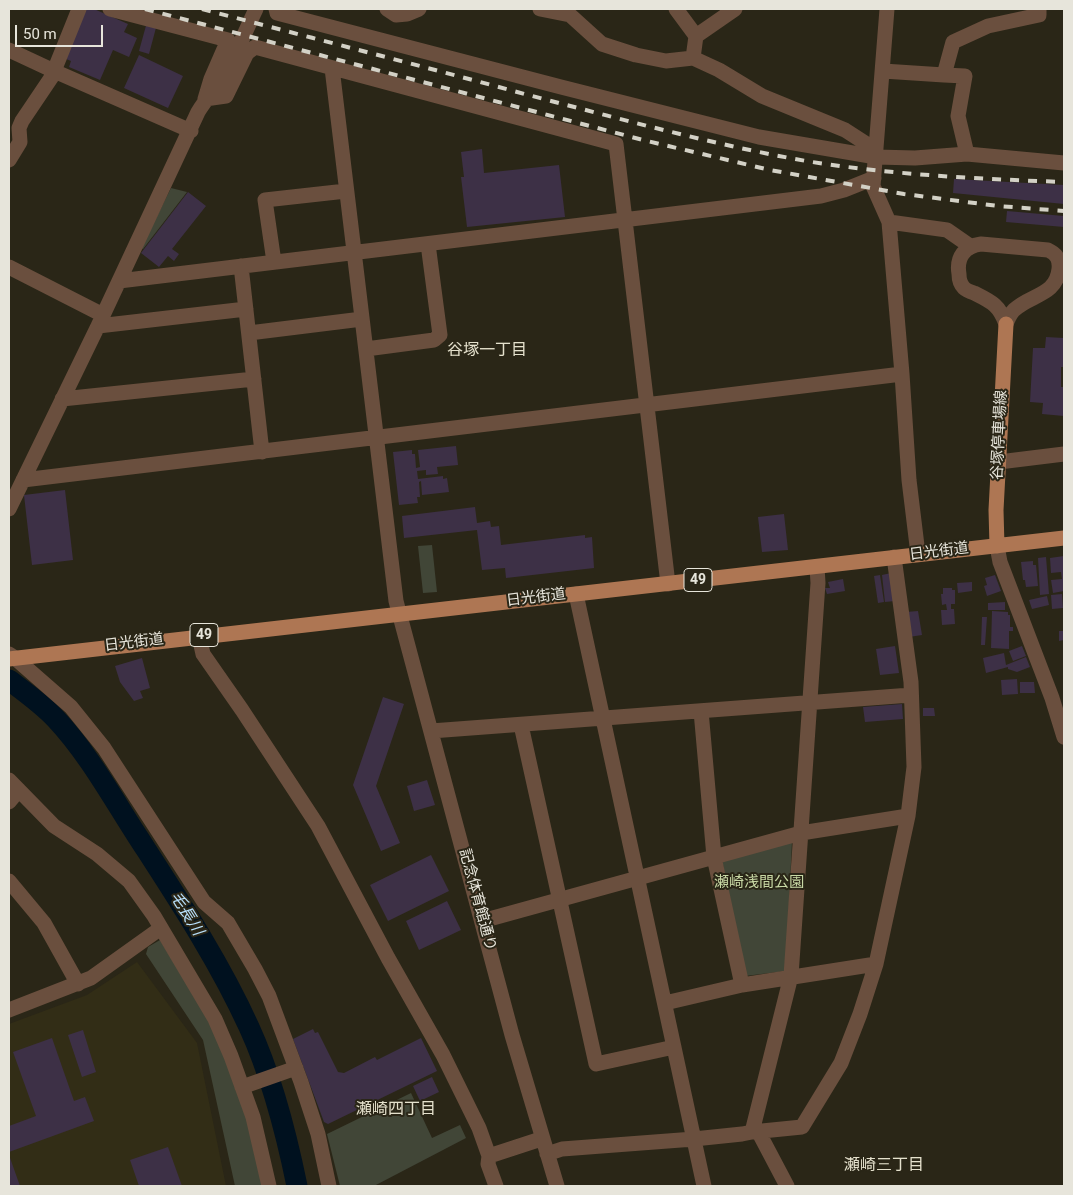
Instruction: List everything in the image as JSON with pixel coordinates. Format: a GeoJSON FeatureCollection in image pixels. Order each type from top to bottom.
{"type":"FeatureCollection","features":[{"type":"Feature","properties":{"kind":"main road","name":"谷塚停車場線"},"geometry":{"type":"LineString","coordinates":[[997,546],[995,518],[1006,324]]}},
{"type":"Feature","properties":{"kind":"main road","name":"日光街道"},"geometry":{"type":"LineString","coordinates":[[10,654],[399,614],[1064,538]]}},
{"type":"Feature","properties":{"kind":"street"},"geometry":{"type":"LineString","coordinates":[[9,160],[20,142],[19,128],[22,121],[55,72],[79,9]]}},
{"type":"Feature","properties":{"kind":"street"},"geometry":{"type":"LineString","coordinates":[[9,509],[191,131],[228,40],[110,9]]}},
{"type":"Feature","properties":{"kind":"street"},"geometry":{"type":"LineString","coordinates":[[205,99],[224,75],[256,9]]}},
{"type":"Feature","properties":{"kind":"street"},"geometry":{"type":"LineString","coordinates":[[276,9],[276,12],[389,43],[759,137],[915,158],[967,154],[1064,163]]}},
{"type":"Feature","properties":{"kind":"street"},"geometry":{"type":"LineString","coordinates":[[387,9],[396,15],[407,14],[419,9]]}},
{"type":"Feature","properties":{"kind":"street"},"geometry":{"type":"LineString","coordinates":[[540,9],[570,15],[602,44],[636,55],[666,61],[693,58],[719,70],[762,96],[845,130],[876,153]]}},
{"type":"Feature","properties":{"kind":"street"},"geometry":{"type":"LineString","coordinates":[[676,9],[696,36],[693,58]]}},
{"type":"Feature","properties":{"kind":"street"},"geometry":{"type":"LineString","coordinates":[[696,36],[735,9]]}},
{"type":"Feature","properties":{"kind":"street"},"geometry":{"type":"LineString","coordinates":[[887,9],[873,186],[889,222],[909,480],[918,554]]}},
{"type":"Feature","properties":{"kind":"street"},"geometry":{"type":"LineString","coordinates":[[944,75],[953,42],[988,26],[1040,15],[1039,9]]}},
{"type":"Feature","properties":{"kind":"street"},"geometry":{"type":"LineString","coordinates":[[205,99],[226,96],[247,53],[255,47],[616,144],[668,584]]}},
{"type":"Feature","properties":{"kind":"street"},"geometry":{"type":"LineString","coordinates":[[9,50],[191,131]]}},
{"type":"Feature","properties":{"kind":"street","name":"記念体育館通り"},"geometry":{"type":"LineString","coordinates":[[332,68],[399,614],[546,1154],[557,1186]]}},
{"type":"Feature","properties":{"kind":"street"},"geometry":{"type":"LineString","coordinates":[[883,71],[965,76],[958,116],[967,154]]}},
{"type":"Feature","properties":{"kind":"street"},"geometry":{"type":"LineString","coordinates":[[119,281],[821,196],[844,190],[874,178]]}},
{"type":"Feature","properties":{"kind":"street"},"geometry":{"type":"LineString","coordinates":[[274,262],[266,200],[346,191]]}},
{"type":"Feature","properties":{"kind":"street"},"geometry":{"type":"LineString","coordinates":[[889,222],[947,230],[970,246]]}},
{"type":"Feature","properties":{"kind":"street"},"geometry":{"type":"LineString","coordinates":[[366,349],[434,340],[440,335],[428,244]]}},
{"type":"Feature","properties":{"kind":"street"},"geometry":{"type":"LineString","coordinates":[[981,244],[1048,250],[1054,253],[1057,258],[1059,264],[1058,280],[1055,284],[1015,310],[1006,324],[1002,312],[995,304],[964,289],[960,281],[958,263],[963,252],[970,246],[981,244]]}},
{"type":"Feature","properties":{"kind":"street"},"geometry":{"type":"LineString","coordinates":[[241,266],[262,452]]}},
{"type":"Feature","properties":{"kind":"street"},"geometry":{"type":"LineString","coordinates":[[9,267],[100,321],[246,309]]}},
{"type":"Feature","properties":{"kind":"street"},"geometry":{"type":"LineString","coordinates":[[249,333],[362,319]]}},
{"type":"Feature","properties":{"kind":"street"},"geometry":{"type":"LineString","coordinates":[[23,480],[902,374]]}},
{"type":"Feature","properties":{"kind":"street"},"geometry":{"type":"LineString","coordinates":[[62,399],[254,379]]}},
{"type":"Feature","properties":{"kind":"street"},"geometry":{"type":"LineString","coordinates":[[999,462],[1064,454]]}},
{"type":"Feature","properties":{"kind":"street"},"geometry":{"type":"LineString","coordinates":[[997,546],[1003,569],[1052,698],[1064,737]]}},
{"type":"Feature","properties":{"kind":"street"},"geometry":{"type":"LineString","coordinates":[[546,1154],[562,1149],[694,1139],[802,1127],[842,1063],[876,964],[908,816],[914,767],[911,682],[894,558]]}},
{"type":"Feature","properties":{"kind":"street"},"geometry":{"type":"LineString","coordinates":[[787,1186],[755,1131],[791,976],[818,582],[817,566]]}},
{"type":"Feature","properties":{"kind":"street"},"geometry":{"type":"LineString","coordinates":[[576,594],[704,1186]]}},
{"type":"Feature","properties":{"kind":"street"},"geometry":{"type":"LineString","coordinates":[[199,636],[203,654],[318,826],[388,958],[443,1055],[478,1128],[489,1156],[488,1164],[496,1186]]}},
{"type":"Feature","properties":{"kind":"street"},"geometry":{"type":"LineString","coordinates":[[10,654],[53,690],[80,717],[116,765],[204,902],[228,924],[256,969],[269,996],[318,1134],[329,1186]]}},
{"type":"Feature","properties":{"kind":"street"},"geometry":{"type":"LineString","coordinates":[[432,731],[910,695]]}},
{"type":"Feature","properties":{"kind":"street"},"geometry":{"type":"LineString","coordinates":[[700,711],[714,857],[742,985]]}},
{"type":"Feature","properties":{"kind":"street"},"geometry":{"type":"LineString","coordinates":[[520,724],[596,1064],[674,1047]]}},
{"type":"Feature","properties":{"kind":"street"},"geometry":{"type":"LineString","coordinates":[[9,802],[14,785],[54,826],[97,854],[129,881],[161,928],[215,1019],[246,1085],[269,1186]]}},
{"type":"Feature","properties":{"kind":"street"},"geometry":{"type":"LineString","coordinates":[[482,921],[801,833],[908,816]]}},
{"type":"Feature","properties":{"kind":"street"},"geometry":{"type":"LineString","coordinates":[[9,881],[44,923],[78,984]]}},
{"type":"Feature","properties":{"kind":"street"},"geometry":{"type":"LineString","coordinates":[[9,1010],[91,978],[161,928]]}},
{"type":"Feature","properties":{"kind":"street"},"geometry":{"type":"LineString","coordinates":[[665,1003],[742,985],[876,964]]}},
{"type":"Feature","properties":{"kind":"street"},"geometry":{"type":"LineString","coordinates":[[246,1085],[294,1069]]}},
{"type":"Feature","properties":{"kind":"street"},"geometry":{"type":"LineString","coordinates":[[489,1156],[542,1138]]}},
{"type":"Feature","properties":{"kind":"shaded area"},"geometry":{"type":"Polygon","coordinates":[[[137,962],[197,1043],[226,1186],[9,1186],[9,1024],[87,995],[137,962]]]}},
{"type":"Feature","properties":{"kind":"green space"},"geometry":{"type":"Polygon","coordinates":[[[171,188],[187,192],[143,249],[141,248],[171,188]]]}},
{"type":"Feature","properties":{"kind":"green space"},"geometry":{"type":"Polygon","coordinates":[[[432,545],[437,592],[423,593],[418,546],[432,545]]]}},
{"type":"Feature","properties":{"kind":"green space","name":"瀬崎浅間公園"},"geometry":{"type":"Polygon","coordinates":[[[792,841],[786,971],[745,976],[722,860],[792,841]]]}},
{"type":"Feature","properties":{"kind":"green space"},"geometry":{"type":"Polygon","coordinates":[[[160,940],[211,1023],[229,1066],[249,1126],[262,1186],[235,1186],[203,1040],[146,954],[148,947],[160,940]]]}},
{"type":"Feature","properties":{"kind":"green space"},"geometry":{"type":"Polygon","coordinates":[[[411,1093],[432,1138],[460,1125],[466,1138],[374,1186],[340,1186],[327,1134],[411,1093]]]}},
{"type":"Feature","properties":{"kind":"building"},"geometry":{"type":"Polygon","coordinates":[[[85,9],[94,9],[128,24],[124,32],[137,38],[129,57],[113,50],[100,80],[69,67],[71,61],[66,59],[85,9]]]}},
{"type":"Feature","properties":{"kind":"building"},"geometry":{"type":"Polygon","coordinates":[[[147,22],[157,24],[149,54],[139,51],[147,22]]]}},
{"type":"Feature","properties":{"kind":"building"},"geometry":{"type":"Polygon","coordinates":[[[139,55],[183,76],[168,108],[124,88],[139,55]]]}},
{"type":"Feature","properties":{"kind":"building"},"geometry":{"type":"Polygon","coordinates":[[[482,149],[484,173],[559,165],[565,217],[467,227],[461,177],[464,177],[461,152],[482,149]]]}},
{"type":"Feature","properties":{"kind":"building"},"geometry":{"type":"Polygon","coordinates":[[[954,179],[1064,185],[1064,204],[953,193],[954,179]]]}},
{"type":"Feature","properties":{"kind":"building"},"geometry":{"type":"Polygon","coordinates":[[[188,192],[206,206],[172,249],[179,254],[174,261],[168,256],[159,267],[141,253],[188,192]]]}},
{"type":"Feature","properties":{"kind":"building"},"geometry":{"type":"Polygon","coordinates":[[[1007,211],[1064,216],[1064,227],[1006,222],[1007,211]]]}},
{"type":"Feature","properties":{"kind":"building"},"geometry":{"type":"Polygon","coordinates":[[[1046,337],[1064,338],[1064,367],[1061,367],[1061,387],[1064,387],[1064,416],[1042,414],[1043,403],[1030,402],[1033,348],[1045,348],[1046,337]]]}},
{"type":"Feature","properties":{"kind":"building"},"geometry":{"type":"Polygon","coordinates":[[[456,446],[458,465],[437,467],[438,474],[426,475],[426,470],[417,471],[418,479],[443,476],[443,479],[447,478],[449,492],[422,495],[421,481],[419,482],[420,497],[417,497],[418,503],[399,505],[393,452],[412,450],[412,454],[415,454],[416,468],[420,467],[418,450],[456,446]]]}},
{"type":"Feature","properties":{"kind":"building"},"geometry":{"type":"Polygon","coordinates":[[[65,490],[73,560],[32,565],[24,495],[65,490]]]}},
{"type":"Feature","properties":{"kind":"building"},"geometry":{"type":"Polygon","coordinates":[[[475,507],[477,523],[490,521],[491,527],[499,526],[501,545],[585,535],[585,538],[592,537],[594,568],[506,578],[505,568],[482,570],[477,530],[404,538],[402,516],[475,507]]]}},
{"type":"Feature","properties":{"kind":"building"},"geometry":{"type":"Polygon","coordinates":[[[784,514],[788,550],[762,552],[758,517],[784,514]]]}},
{"type":"Feature","properties":{"kind":"building"},"geometry":{"type":"Polygon","coordinates":[[[1064,556],[1064,591],[1053,593],[1051,580],[1062,579],[1061,572],[1051,573],[1050,558],[1064,556]]]}},
{"type":"Feature","properties":{"kind":"building"},"geometry":{"type":"Polygon","coordinates":[[[1046,557],[1049,594],[1040,595],[1038,558],[1046,557]]]}},
{"type":"Feature","properties":{"kind":"building"},"geometry":{"type":"Polygon","coordinates":[[[1033,561],[1033,565],[1036,565],[1038,586],[1026,587],[1025,580],[1023,580],[1021,562],[1033,561]]]}},
{"type":"Feature","properties":{"kind":"building"},"geometry":{"type":"Polygon","coordinates":[[[891,573],[895,601],[885,602],[882,575],[891,573]]]}},
{"type":"Feature","properties":{"kind":"building"},"geometry":{"type":"Polygon","coordinates":[[[880,575],[884,602],[878,603],[874,576],[880,575]]]}},
{"type":"Feature","properties":{"kind":"building"},"geometry":{"type":"Polygon","coordinates":[[[995,575],[1001,591],[987,596],[984,586],[987,585],[985,578],[995,575]]]}},
{"type":"Feature","properties":{"kind":"building"},"geometry":{"type":"Polygon","coordinates":[[[843,579],[845,591],[827,594],[825,588],[830,588],[828,582],[843,579]]]}},
{"type":"Feature","properties":{"kind":"building"},"geometry":{"type":"Polygon","coordinates":[[[972,582],[972,591],[958,593],[957,583],[972,582]]]}},
{"type":"Feature","properties":{"kind":"building"},"geometry":{"type":"Polygon","coordinates":[[[943,588],[955,590],[955,604],[951,604],[951,609],[954,609],[955,624],[942,625],[941,610],[947,610],[946,604],[942,605],[941,594],[943,594],[943,588]]]}},
{"type":"Feature","properties":{"kind":"building"},"geometry":{"type":"Polygon","coordinates":[[[1062,594],[1063,608],[1052,609],[1051,595],[1062,594]]]}},
{"type":"Feature","properties":{"kind":"building"},"geometry":{"type":"Polygon","coordinates":[[[1047,596],[1049,605],[1032,609],[1029,600],[1047,596]]]}},
{"type":"Feature","properties":{"kind":"building"},"geometry":{"type":"Polygon","coordinates":[[[1005,602],[1005,610],[988,610],[988,603],[1005,602]]]}},
{"type":"Feature","properties":{"kind":"building"},"geometry":{"type":"Polygon","coordinates":[[[918,611],[922,635],[909,637],[906,612],[918,611]]]}},
{"type":"Feature","properties":{"kind":"building"},"geometry":{"type":"Polygon","coordinates":[[[992,611],[1008,612],[1008,615],[1010,615],[1010,627],[1013,627],[1013,631],[1009,631],[1009,649],[991,648],[992,611]]]}},
{"type":"Feature","properties":{"kind":"building"},"geometry":{"type":"Polygon","coordinates":[[[982,617],[987,617],[985,645],[981,645],[982,617]]]}},
{"type":"Feature","properties":{"kind":"building"},"geometry":{"type":"Polygon","coordinates":[[[1059,631],[1064,631],[1064,640],[1059,641],[1059,631]]]}},
{"type":"Feature","properties":{"kind":"building"},"geometry":{"type":"Polygon","coordinates":[[[895,646],[899,673],[880,675],[876,649],[895,646]]]}},
{"type":"Feature","properties":{"kind":"building"},"geometry":{"type":"Polygon","coordinates":[[[1022,646],[1026,656],[1013,661],[1009,651],[1022,646]]]}},
{"type":"Feature","properties":{"kind":"building"},"geometry":{"type":"Polygon","coordinates":[[[1004,653],[1006,665],[1026,657],[1030,667],[1017,672],[1008,669],[1008,667],[986,673],[983,658],[1004,653]]]}},
{"type":"Feature","properties":{"kind":"building"},"geometry":{"type":"Polygon","coordinates":[[[142,658],[150,688],[140,691],[143,698],[134,701],[120,682],[115,666],[142,658]]]}},
{"type":"Feature","properties":{"kind":"building"},"geometry":{"type":"Polygon","coordinates":[[[1017,679],[1018,694],[1002,695],[1001,680],[1017,679]]]}},
{"type":"Feature","properties":{"kind":"building"},"geometry":{"type":"Polygon","coordinates":[[[1020,682],[1034,682],[1035,693],[1020,693],[1020,682]]]}},
{"type":"Feature","properties":{"kind":"building"},"geometry":{"type":"Polygon","coordinates":[[[383,697],[404,704],[376,786],[400,843],[381,851],[353,785],[383,697]]]}},
{"type":"Feature","properties":{"kind":"building"},"geometry":{"type":"Polygon","coordinates":[[[902,704],[903,719],[865,722],[863,707],[902,704]]]}},
{"type":"Feature","properties":{"kind":"building"},"geometry":{"type":"Polygon","coordinates":[[[923,708],[934,708],[935,716],[923,716],[923,708]]]}},
{"type":"Feature","properties":{"kind":"building"},"geometry":{"type":"Polygon","coordinates":[[[427,780],[435,805],[414,811],[407,786],[427,780]]]}},
{"type":"Feature","properties":{"kind":"building"},"geometry":{"type":"Polygon","coordinates":[[[431,855],[449,891],[388,921],[370,885],[431,855]]]}},
{"type":"Feature","properties":{"kind":"building"},"geometry":{"type":"Polygon","coordinates":[[[447,901],[461,930],[419,950],[406,921],[447,901]]]}},
{"type":"Feature","properties":{"kind":"building"},"geometry":{"type":"Polygon","coordinates":[[[313,1029],[315,1033],[318,1032],[338,1072],[344,1073],[375,1057],[377,1060],[421,1038],[437,1071],[328,1124],[324,1122],[293,1039],[313,1029]]]}},
{"type":"Feature","properties":{"kind":"building"},"geometry":{"type":"Polygon","coordinates":[[[83,1030],[96,1072],[82,1077],[68,1035],[83,1030]]]}},
{"type":"Feature","properties":{"kind":"building"},"geometry":{"type":"Polygon","coordinates":[[[52,1038],[74,1101],[85,1097],[94,1121],[9,1152],[9,1126],[36,1116],[13,1052],[52,1038]]]}},
{"type":"Feature","properties":{"kind":"building"},"geometry":{"type":"Polygon","coordinates":[[[432,1077],[439,1092],[420,1101],[413,1086],[432,1077]]]}},
{"type":"Feature","properties":{"kind":"building"},"geometry":{"type":"Polygon","coordinates":[[[168,1147],[182,1186],[139,1186],[130,1160],[168,1147]]]}},
{"type":"Feature","properties":{"kind":"building"},"geometry":{"type":"Polygon","coordinates":[[[9,1155],[20,1186],[9,1186],[9,1155]]]}},
{"type":"Feature","properties":{"kind":"waterway","name":"毛長川"},"geometry":{"type":"LineString","coordinates":[[9,680],[51,714],[78,745],[108,789],[210,952],[237,1002],[265,1065],[283,1125],[297,1186]]}},
{"type":"Feature","properties":{"kind":"railway"},"geometry":{"type":"LineString","coordinates":[[145,9],[643,140],[770,170],[904,194],[998,206],[1064,211]]}},
{"type":"Feature","properties":{"kind":"railway"},"geometry":{"type":"LineString","coordinates":[[202,9],[637,123],[777,156],[906,173],[1064,182]]}},
{"type":"Feature","properties":{"kind":"district","name":"谷塚一丁目"},"geometry":{"type":"Point","coordinates":[487,351]}},
{"type":"Feature","properties":{"kind":"district","name":"瀬崎四丁目"},"geometry":{"type":"Point","coordinates":[396,1110]}},
{"type":"Feature","properties":{"kind":"district","name":"瀬崎三丁目"},"geometry":{"type":"Point","coordinates":[884,1166]}}]}
